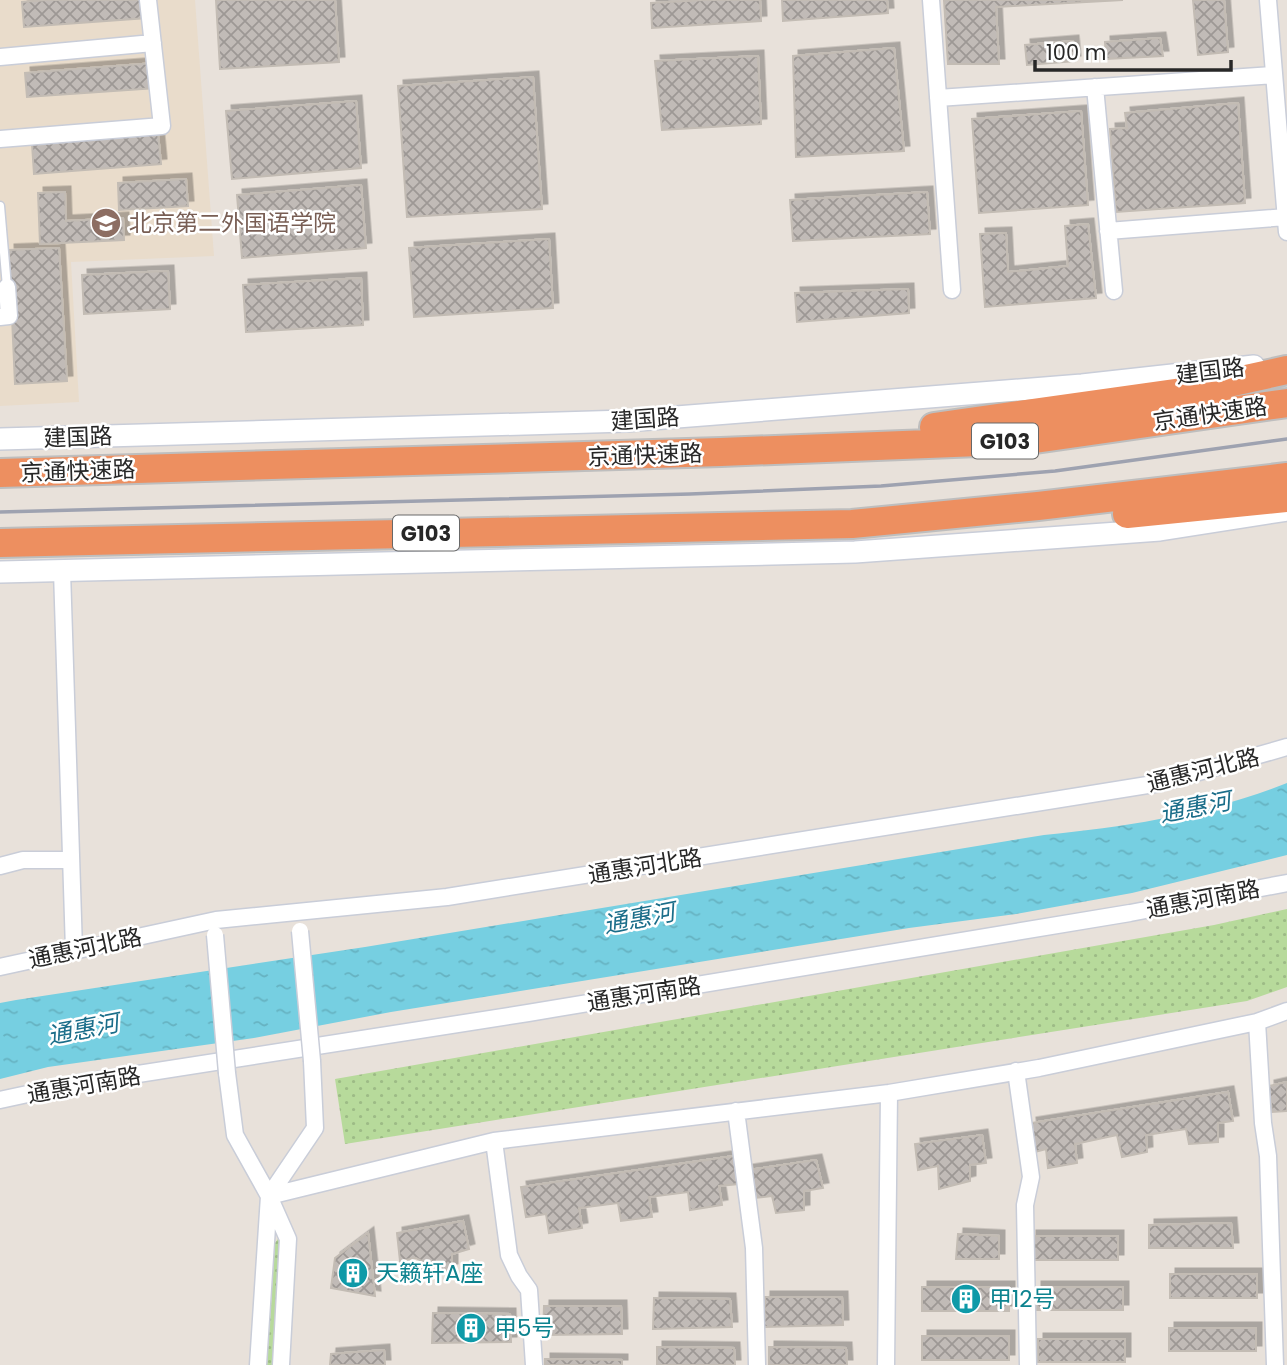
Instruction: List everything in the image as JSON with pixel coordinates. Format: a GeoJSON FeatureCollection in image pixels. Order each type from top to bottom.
{"type":"FeatureCollection","features":[{"type":"Feature","properties":{"kind":"highway"},"geometry":{"type":"LineString","coordinates":[[721,452],[993,420],[1196,390],[1287,370]]}},
{"type":"Feature","properties":{"kind":"highway","name":"京通快速路"},"geometry":{"type":"LineString","coordinates":[[0,473],[721,452],[1028,440],[1287,403]]}},
{"type":"Feature","properties":{"kind":"highway","name":"G103"},"geometry":{"type":"LineString","coordinates":[[0,543],[852,524],[1287,477]]}},
{"type":"Feature","properties":{"kind":"highway"},"geometry":{"type":"LineString","coordinates":[[852,524],[1021,523],[1287,498]]}},
{"type":"Feature","properties":{"kind":"main road","name":"建国路"},"geometry":{"type":"LineString","coordinates":[[0,439],[626,421],[1082,386],[1287,362]]}},
{"type":"Feature","properties":{"kind":"main road"},"geometry":{"type":"LineString","coordinates":[[0,572],[855,552],[1160,530],[1287,510]]}},
{"type":"Feature","properties":{"kind":"street"},"geometry":{"type":"LineString","coordinates":[[0,139],[162,125],[148,0]]}},
{"type":"Feature","properties":{"kind":"street"},"geometry":{"type":"LineString","coordinates":[[931,0],[952,290]]}},
{"type":"Feature","properties":{"kind":"street"},"geometry":{"type":"LineString","coordinates":[[1108,231],[1286,224],[1283,129],[1274,75],[1268,0]]}},
{"type":"Feature","properties":{"kind":"street"},"geometry":{"type":"LineString","coordinates":[[0,57],[153,43]]}},
{"type":"Feature","properties":{"kind":"street"},"geometry":{"type":"LineString","coordinates":[[938,98],[1274,75]]}},
{"type":"Feature","properties":{"kind":"street"},"geometry":{"type":"LineString","coordinates":[[1095,87],[1114,291]]}},
{"type":"Feature","properties":{"kind":"street"},"geometry":{"type":"LineString","coordinates":[[0,317],[9,316],[7,287]]}},
{"type":"Feature","properties":{"kind":"street"},"geometry":{"type":"LineString","coordinates":[[62,570],[74,950]]}},
{"type":"Feature","properties":{"kind":"street","name":"通惠河北路"},"geometry":{"type":"LineString","coordinates":[[0,967],[74,950],[215,928],[298,911],[447,897],[1160,783],[1287,747]]}},
{"type":"Feature","properties":{"kind":"street"},"geometry":{"type":"LineString","coordinates":[[0,866],[23,860],[71,860]]}},
{"type":"Feature","properties":{"kind":"street","name":"通惠河南路"},"geometry":{"type":"LineString","coordinates":[[0,1100],[74,1084],[1130,914],[1287,883]]}},
{"type":"Feature","properties":{"kind":"street"},"geometry":{"type":"LineString","coordinates":[[258,1365],[269,1196],[316,1128],[298,911]]}},
{"type":"Feature","properties":{"kind":"street"},"geometry":{"type":"LineString","coordinates":[[215,928],[235,1135],[269,1196],[288,1240],[281,1365]]}},
{"type":"Feature","properties":{"kind":"street"},"geometry":{"type":"LineString","coordinates":[[269,1196],[494,1141],[888,1093],[1016,1071],[1257,1022],[1287,1011]]}},
{"type":"Feature","properties":{"kind":"street"},"geometry":{"type":"LineString","coordinates":[[1257,1022],[1263,1123],[1268,1156],[1275,1365]]}},
{"type":"Feature","properties":{"kind":"street"},"geometry":{"type":"LineString","coordinates":[[1016,1071],[1031,1177],[1025,1205],[1028,1365]]}},
{"type":"Feature","properties":{"kind":"street"},"geometry":{"type":"LineString","coordinates":[[886,1365],[888,1093]]}},
{"type":"Feature","properties":{"kind":"street"},"geometry":{"type":"LineString","coordinates":[[736,1111],[754,1248],[757,1365]]}},
{"type":"Feature","properties":{"kind":"street"},"geometry":{"type":"LineString","coordinates":[[494,1141],[509,1255],[529,1290],[534,1365]]}},
{"type":"Feature","properties":{"kind":"lane"},"geometry":{"type":"LineString","coordinates":[[0,206],[7,287]]}},
{"type":"Feature","properties":{"kind":"shaded area","name":"北京第二外国语学院"},"geometry":{"type":"Polygon","coordinates":[[[0,0],[195,0],[214,256],[71,262],[79,402],[0,406],[0,0]]]}},
{"type":"Feature","properties":{"kind":"green space"},"geometry":{"type":"Polygon","coordinates":[[[1287,909],[1287,987],[1247,1001],[345,1144],[335,1079],[1214,925],[1287,909]]]}},
{"type":"Feature","properties":{"kind":"green space"},"geometry":{"type":"Polygon","coordinates":[[[278,1239],[281,1244],[274,1365],[267,1365],[275,1243],[278,1239]]]}},
{"type":"Feature","properties":{"kind":"water","name":"通惠河"},"geometry":{"type":"Polygon","coordinates":[[[1287,783],[1287,855],[1132,893],[1016,914],[909,928],[391,1012],[254,1038],[48,1067],[0,1079],[0,1003],[365,947],[1044,835],[1167,818],[1227,803],[1287,783]]]}},
{"type":"Feature","properties":{"kind":"building"},"geometry":{"type":"Polygon","coordinates":[[[145,0],[147,18],[24,27],[22,2],[145,0]]]}},
{"type":"Feature","properties":{"kind":"building"},"geometry":{"type":"Polygon","coordinates":[[[216,0],[335,0],[339,62],[220,69],[216,0]]]}},
{"type":"Feature","properties":{"kind":"building"},"geometry":{"type":"Polygon","coordinates":[[[760,0],[761,21],[652,28],[651,3],[760,0]]]}},
{"type":"Feature","properties":{"kind":"building"},"geometry":{"type":"Polygon","coordinates":[[[782,0],[887,0],[888,13],[783,21],[782,0]]]}},
{"type":"Feature","properties":{"kind":"building"},"geometry":{"type":"Polygon","coordinates":[[[944,0],[1123,0],[996,7],[999,64],[948,64],[944,0]]]}},
{"type":"Feature","properties":{"kind":"building"},"geometry":{"type":"Polygon","coordinates":[[[1193,0],[1224,0],[1228,52],[1198,55],[1193,0]]]}},
{"type":"Feature","properties":{"kind":"building"},"geometry":{"type":"Polygon","coordinates":[[[1160,38],[1163,56],[1106,59],[1105,42],[1160,38]]]}},
{"type":"Feature","properties":{"kind":"building"},"geometry":{"type":"Polygon","coordinates":[[[1073,41],[1075,61],[1027,65],[1025,45],[1073,41]]]}},
{"type":"Feature","properties":{"kind":"building"},"geometry":{"type":"Polygon","coordinates":[[[894,48],[904,151],[796,157],[793,56],[894,48]]]}},
{"type":"Feature","properties":{"kind":"building"},"geometry":{"type":"Polygon","coordinates":[[[758,56],[761,124],[662,130],[655,61],[758,56]]]}},
{"type":"Feature","properties":{"kind":"building"},"geometry":{"type":"Polygon","coordinates":[[[154,63],[156,88],[27,97],[25,73],[154,63]]]}},
{"type":"Feature","properties":{"kind":"building"},"geometry":{"type":"Polygon","coordinates":[[[533,77],[542,209],[407,217],[398,86],[533,77]]]}},
{"type":"Feature","properties":{"kind":"building"},"geometry":{"type":"Polygon","coordinates":[[[356,101],[361,168],[232,179],[226,111],[356,101]]]}},
{"type":"Feature","properties":{"kind":"building"},"geometry":{"type":"Polygon","coordinates":[[[1238,103],[1245,203],[1116,212],[1110,129],[1127,128],[1125,113],[1238,103]]]}},
{"type":"Feature","properties":{"kind":"building"},"geometry":{"type":"Polygon","coordinates":[[[1081,111],[1088,205],[979,213],[972,119],[1081,111]]]}},
{"type":"Feature","properties":{"kind":"building"},"geometry":{"type":"Polygon","coordinates":[[[158,133],[161,164],[34,174],[32,144],[158,133]]]}},
{"type":"Feature","properties":{"kind":"building"},"geometry":{"type":"Polygon","coordinates":[[[186,179],[188,206],[119,210],[118,183],[186,179]]]}},
{"type":"Feature","properties":{"kind":"building"},"geometry":{"type":"Polygon","coordinates":[[[361,185],[366,248],[242,258],[237,195],[361,185]]]}},
{"type":"Feature","properties":{"kind":"building"},"geometry":{"type":"Polygon","coordinates":[[[65,192],[66,221],[123,218],[124,240],[40,244],[38,193],[65,192]]]}},
{"type":"Feature","properties":{"kind":"building"},"geometry":{"type":"Polygon","coordinates":[[[927,192],[930,234],[793,241],[790,200],[927,192]]]}},
{"type":"Feature","properties":{"kind":"building"},"geometry":{"type":"Polygon","coordinates":[[[1088,224],[1096,298],[985,307],[980,234],[1006,233],[1008,272],[1068,266],[1065,226],[1088,224]]]}},
{"type":"Feature","properties":{"kind":"building"},"geometry":{"type":"Polygon","coordinates":[[[549,239],[553,308],[414,317],[409,248],[549,239]]]}},
{"type":"Feature","properties":{"kind":"building"},"geometry":{"type":"Polygon","coordinates":[[[59,248],[67,381],[15,384],[9,250],[59,248]]]}},
{"type":"Feature","properties":{"kind":"building"},"geometry":{"type":"Polygon","coordinates":[[[168,271],[170,309],[84,314],[82,275],[168,271]]]}},
{"type":"Feature","properties":{"kind":"building"},"geometry":{"type":"Polygon","coordinates":[[[361,278],[363,325],[246,332],[243,285],[361,278]]]}},
{"type":"Feature","properties":{"kind":"building"},"geometry":{"type":"Polygon","coordinates":[[[908,289],[909,313],[797,322],[795,293],[908,289]]]}},
{"type":"Feature","properties":{"kind":"building"},"geometry":{"type":"Polygon","coordinates":[[[1287,1082],[1287,1111],[1272,1112],[1269,1086],[1287,1082]]]}},
{"type":"Feature","properties":{"kind":"building"},"geometry":{"type":"Polygon","coordinates":[[[1228,1092],[1233,1121],[1218,1123],[1218,1142],[1189,1144],[1186,1129],[1146,1135],[1147,1152],[1122,1157],[1117,1135],[1075,1144],[1077,1163],[1048,1168],[1046,1149],[1035,1152],[1031,1123],[1228,1092]]]}},
{"type":"Feature","properties":{"kind":"building"},"geometry":{"type":"Polygon","coordinates":[[[982,1135],[986,1163],[970,1165],[970,1181],[939,1189],[938,1166],[918,1170],[915,1144],[982,1135]]]}},
{"type":"Feature","properties":{"kind":"building"},"geometry":{"type":"Polygon","coordinates":[[[734,1156],[738,1184],[719,1186],[722,1205],[690,1210],[688,1192],[649,1197],[652,1217],[621,1221],[618,1203],[579,1208],[582,1228],[549,1233],[546,1214],[526,1217],[521,1187],[734,1156]]]}},
{"type":"Feature","properties":{"kind":"building"},"geometry":{"type":"Polygon","coordinates":[[[816,1160],[823,1188],[804,1191],[804,1210],[776,1213],[772,1196],[754,1198],[748,1170],[816,1160]]]}},
{"type":"Feature","properties":{"kind":"building"},"geometry":{"type":"Polygon","coordinates":[[[463,1221],[469,1249],[452,1254],[452,1269],[422,1277],[422,1261],[416,1258],[400,1261],[397,1233],[463,1221]]]}},
{"type":"Feature","properties":{"kind":"building"},"geometry":{"type":"Polygon","coordinates":[[[1231,1223],[1233,1248],[1149,1248],[1149,1225],[1231,1223]]]}},
{"type":"Feature","properties":{"kind":"building","name":"天籁轩A座"},"geometry":{"type":"Polygon","coordinates":[[[368,1233],[375,1296],[331,1288],[335,1258],[368,1233]]]}},
{"type":"Feature","properties":{"kind":"building"},"geometry":{"type":"Polygon","coordinates":[[[958,1234],[999,1236],[999,1259],[956,1259],[958,1234]]]}},
{"type":"Feature","properties":{"kind":"building"},"geometry":{"type":"Polygon","coordinates":[[[1031,1236],[1118,1236],[1118,1260],[1031,1260],[1031,1236]]]}},
{"type":"Feature","properties":{"kind":"building"},"geometry":{"type":"Polygon","coordinates":[[[1170,1274],[1257,1274],[1257,1298],[1170,1298],[1170,1274]]]}},
{"type":"Feature","properties":{"kind":"building","name":"甲12号"},"geometry":{"type":"Polygon","coordinates":[[[922,1287],[1009,1287],[1009,1311],[922,1311],[922,1287]]]}},
{"type":"Feature","properties":{"kind":"building"},"geometry":{"type":"Polygon","coordinates":[[[1036,1287],[1123,1287],[1123,1310],[1036,1310],[1036,1287]]]}},
{"type":"Feature","properties":{"kind":"building"},"geometry":{"type":"Polygon","coordinates":[[[765,1297],[842,1297],[843,1325],[764,1327],[765,1297]]]}},
{"type":"Feature","properties":{"kind":"building"},"geometry":{"type":"Polygon","coordinates":[[[654,1298],[730,1299],[732,1327],[653,1329],[654,1298]]]}},
{"type":"Feature","properties":{"kind":"building"},"geometry":{"type":"Polygon","coordinates":[[[544,1306],[621,1306],[622,1334],[543,1335],[544,1306]]]}},
{"type":"Feature","properties":{"kind":"building","name":"甲5号"},"geometry":{"type":"Polygon","coordinates":[[[433,1313],[510,1314],[511,1342],[432,1343],[433,1313]]]}},
{"type":"Feature","properties":{"kind":"building"},"geometry":{"type":"Polygon","coordinates":[[[1169,1328],[1256,1328],[1256,1351],[1169,1351],[1169,1328]]]}},
{"type":"Feature","properties":{"kind":"building"},"geometry":{"type":"Polygon","coordinates":[[[922,1336],[1009,1336],[1009,1360],[922,1360],[922,1336]]]}},
{"type":"Feature","properties":{"kind":"building"},"geometry":{"type":"Polygon","coordinates":[[[1038,1339],[1125,1339],[1125,1362],[1038,1362],[1038,1339]]]}},
{"type":"Feature","properties":{"kind":"building"},"geometry":{"type":"Polygon","coordinates":[[[657,1347],[734,1348],[735,1365],[657,1365],[657,1347]]]}},
{"type":"Feature","properties":{"kind":"building"},"geometry":{"type":"Polygon","coordinates":[[[769,1347],[846,1348],[847,1365],[769,1365],[769,1347]]]}},
{"type":"Feature","properties":{"kind":"building"},"geometry":{"type":"Polygon","coordinates":[[[384,1350],[385,1365],[330,1365],[331,1354],[384,1350]]]}},
{"type":"Feature","properties":{"kind":"building"},"geometry":{"type":"Polygon","coordinates":[[[545,1359],[622,1360],[622,1365],[545,1365],[545,1359]]]}},
{"type":"Feature","properties":{"kind":"railway"},"geometry":{"type":"LineString","coordinates":[[0,512],[690,494],[881,486],[1055,471],[1287,439]]}},
{"type":"Feature","properties":{"kind":"place","name":"北京第二外国语学院"},"geometry":{"type":"Point","coordinates":[106,223]}},
{"type":"Feature","properties":{"kind":"place","name":"天籁轩A座"},"geometry":{"type":"Point","coordinates":[353,1273]}},
{"type":"Feature","properties":{"kind":"place","name":"甲12号"},"geometry":{"type":"Point","coordinates":[966,1299]}},
{"type":"Feature","properties":{"kind":"place","name":"甲5号"},"geometry":{"type":"Point","coordinates":[471,1328]}}]}
